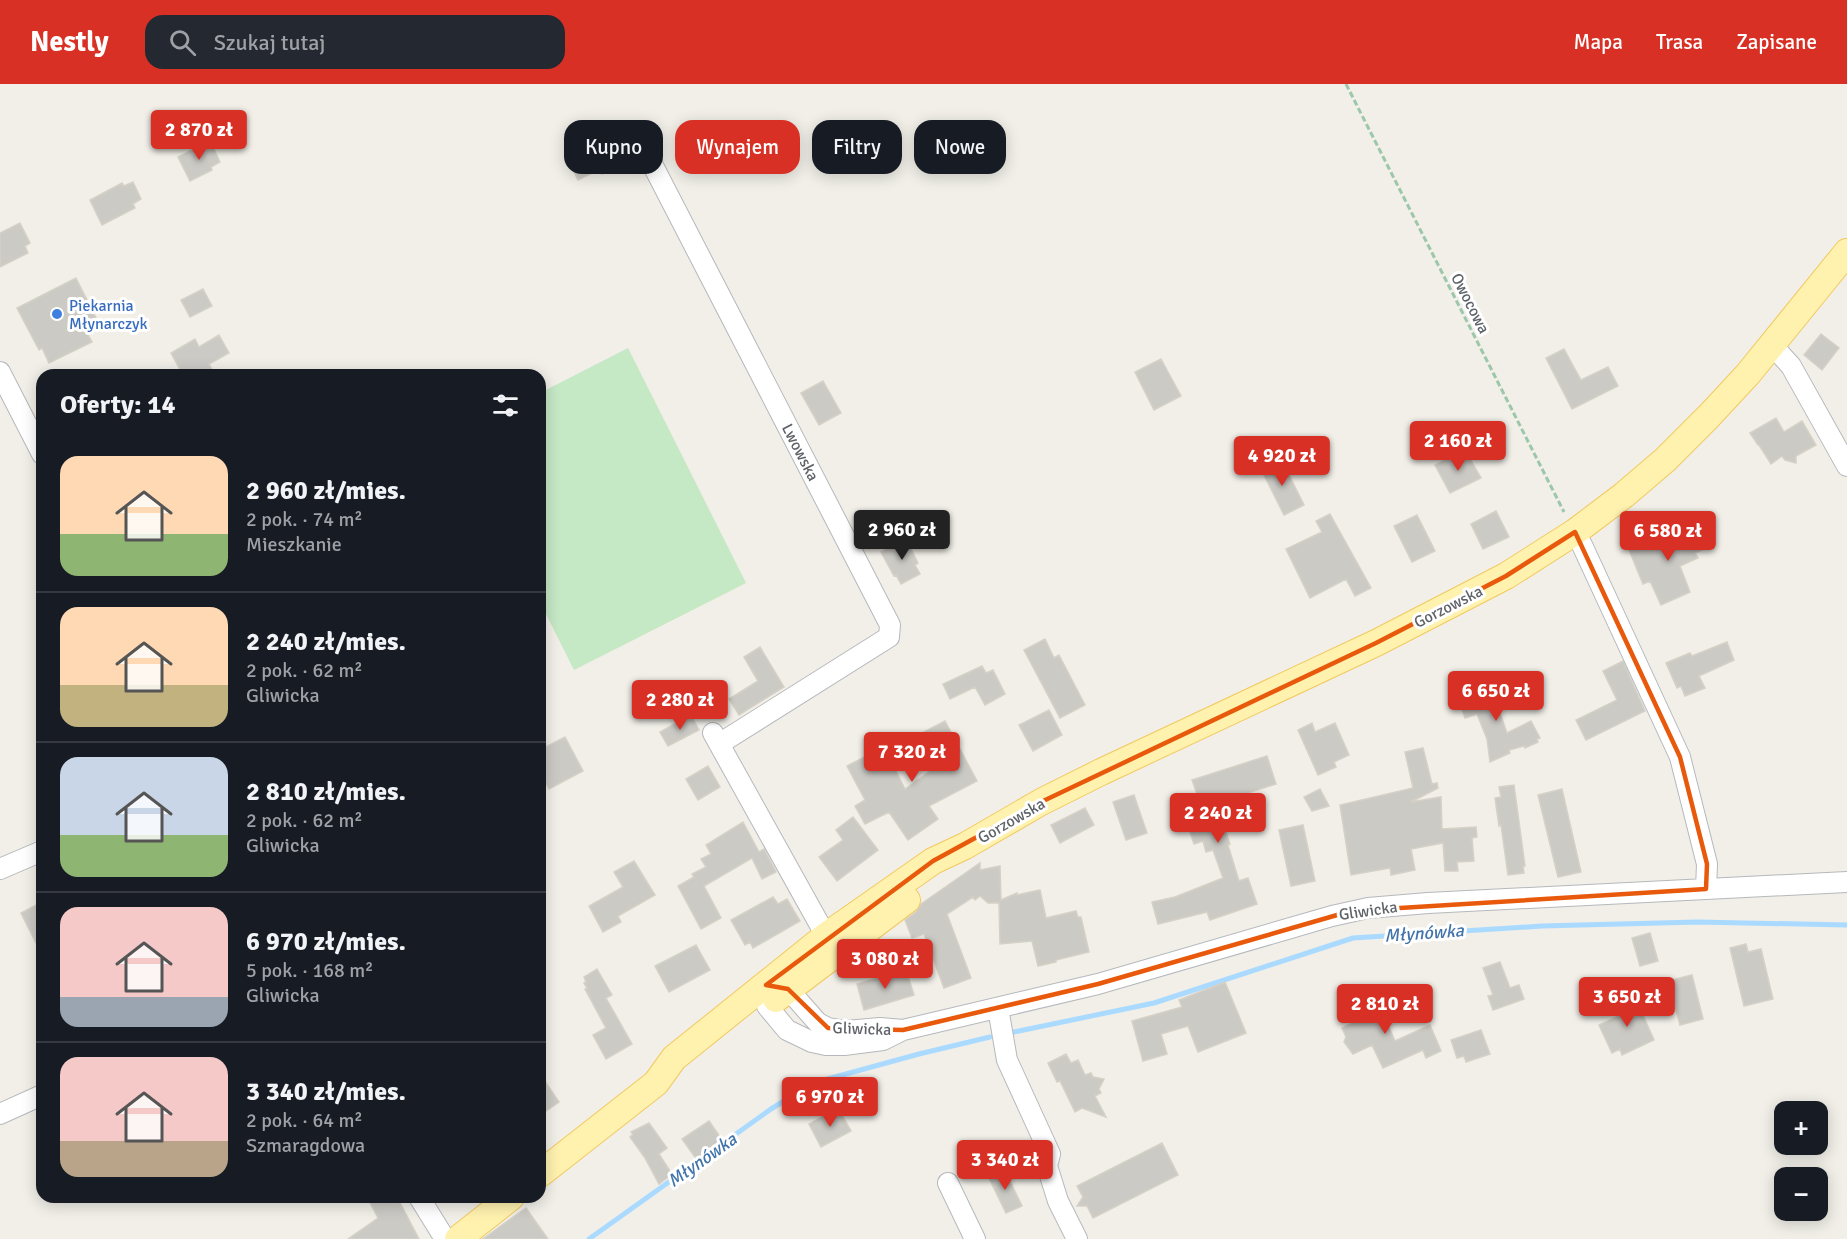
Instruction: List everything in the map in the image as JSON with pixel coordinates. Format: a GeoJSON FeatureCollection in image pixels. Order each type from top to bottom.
{"type":"FeatureCollection","features":[{"type":"Feature","properties":{"kind":"main road","name":"Gorzowska"},"geometry":{"type":"LineString","coordinates":[[774,993],[933,861],[1091,777],[1376,643],[1506,576],[1575,532],[1665,460],[1732,391],[1847,252]]}},
{"type":"Feature","properties":{"kind":"main road"},"geometry":{"type":"LineString","coordinates":[[546,1169],[656,1083],[685,1071],[774,993]]}},
{"type":"Feature","properties":{"kind":"main road"},"geometry":{"type":"LineString","coordinates":[[458,1239],[503,1203]]}},
{"type":"Feature","properties":{"kind":"street","name":"Lwowska"},"geometry":{"type":"LineString","coordinates":[[656,174],[890,625],[889,638],[716,739],[832,944]]}},
{"type":"Feature","properties":{"kind":"street"},"geometry":{"type":"LineString","coordinates":[[1772,345],[1791,366],[1847,466]]}},
{"type":"Feature","properties":{"kind":"street"},"geometry":{"type":"LineString","coordinates":[[0,372],[36,442]]}},
{"type":"Feature","properties":{"kind":"street"},"geometry":{"type":"LineString","coordinates":[[1575,532],[1680,758],[1707,864],[1706,889]]}},
{"type":"Feature","properties":{"kind":"street"},"geometry":{"type":"LineString","coordinates":[[0,869],[36,854]]}},
{"type":"Feature","properties":{"kind":"street","name":"Gliwicka"},"geometry":{"type":"LineString","coordinates":[[774,993],[787,1030],[812,1042],[844,1045],[883,1040],[903,1030],[1098,984],[1278,930],[1368,908],[1847,882]]}},
{"type":"Feature","properties":{"kind":"street","name":"Gliwicka"},"geometry":{"type":"LineString","coordinates":[[774,993],[828,1028],[903,1030]]}},
{"type":"Feature","properties":{"kind":"street"},"geometry":{"type":"LineString","coordinates":[[998,1008],[1007,1059],[1050,1154],[1047,1166],[1058,1201],[1077,1239]]}},
{"type":"Feature","properties":{"kind":"street"},"geometry":{"type":"LineString","coordinates":[[0,1114],[36,1098]]}},
{"type":"Feature","properties":{"kind":"street"},"geometry":{"type":"LineString","coordinates":[[948,1183],[975,1239]]}},
{"type":"Feature","properties":{"kind":"street"},"geometry":{"type":"LineString","coordinates":[[423,1203],[445,1239]]}},
{"type":"Feature","properties":{"kind":"path","name":"Owocowa"},"geometry":{"type":"LineString","coordinates":[[1346,84],[1575,532]]}},
{"type":"Feature","properties":{"kind":"highlighted area"},"geometry":{"type":"Polygon","coordinates":[[[1575,532],[1680,757],[1707,864],[1706,889],[1351,911],[1098,984],[903,1030],[828,1028],[788,989],[766,985],[933,861],[1041,802],[1376,643],[1506,576],[1575,532]]]}},
{"type":"Feature","properties":{"kind":"green space"},"geometry":{"type":"Polygon","coordinates":[[[628,348],[746,583],[574,670],[546,614],[546,390],[628,348]]]}},
{"type":"Feature","properties":{"kind":"building"},"geometry":{"type":"Polygon","coordinates":[[[210,141],[220,162],[211,167],[212,170],[190,181],[178,157],[210,141]]]}},
{"type":"Feature","properties":{"kind":"building"},"geometry":{"type":"Polygon","coordinates":[[[575,174],[590,174],[578,180],[575,174]]]}},
{"type":"Feature","properties":{"kind":"building"},"geometry":{"type":"Polygon","coordinates":[[[133,182],[141,199],[133,204],[135,208],[102,225],[90,200],[122,183],[124,186],[133,182]]]}},
{"type":"Feature","properties":{"kind":"building"},"geometry":{"type":"Polygon","coordinates":[[[20,223],[30,243],[25,246],[28,253],[0,267],[0,233],[20,223]]]}},
{"type":"Feature","properties":{"kind":"building","name":"Piekarnia Młynarczyk"},"geometry":{"type":"Polygon","coordinates":[[[76,278],[97,320],[84,327],[92,342],[49,363],[42,348],[39,350],[17,308],[76,278]]]}},
{"type":"Feature","properties":{"kind":"building"},"geometry":{"type":"Polygon","coordinates":[[[203,289],[212,306],[190,317],[181,300],[203,289]]]}},
{"type":"Feature","properties":{"kind":"building"},"geometry":{"type":"Polygon","coordinates":[[[1821,334],[1839,348],[1822,370],[1804,355],[1821,334]]]}},
{"type":"Feature","properties":{"kind":"building"},"geometry":{"type":"Polygon","coordinates":[[[219,335],[229,353],[209,364],[212,369],[180,369],[171,353],[195,339],[199,347],[219,335]]]}},
{"type":"Feature","properties":{"kind":"building"},"geometry":{"type":"Polygon","coordinates":[[[1564,349],[1581,380],[1608,367],[1618,386],[1572,409],[1546,358],[1564,349]]]}},
{"type":"Feature","properties":{"kind":"building"},"geometry":{"type":"Polygon","coordinates":[[[1161,359],[1181,396],[1154,410],[1135,372],[1161,359]]]}},
{"type":"Feature","properties":{"kind":"building"},"geometry":{"type":"Polygon","coordinates":[[[823,381],[841,413],[819,425],[801,393],[823,381]]]}},
{"type":"Feature","properties":{"kind":"building"},"geometry":{"type":"Polygon","coordinates":[[[1776,418],[1784,432],[1802,421],[1816,445],[1796,456],[1796,463],[1785,460],[1782,456],[1771,464],[1750,433],[1776,418]]]}},
{"type":"Feature","properties":{"kind":"building"},"geometry":{"type":"Polygon","coordinates":[[[1465,450],[1481,478],[1450,493],[1435,465],[1465,450]]]}},
{"type":"Feature","properties":{"kind":"building"},"geometry":{"type":"Polygon","coordinates":[[[1281,459],[1304,505],[1284,515],[1261,469],[1281,459]]]}},
{"type":"Feature","properties":{"kind":"building"},"geometry":{"type":"Polygon","coordinates":[[[1496,511],[1509,537],[1483,549],[1471,524],[1496,511]]]}},
{"type":"Feature","properties":{"kind":"building"},"geometry":{"type":"Polygon","coordinates":[[[1330,514],[1371,588],[1355,596],[1346,579],[1310,598],[1286,549],[1322,532],[1316,521],[1330,514]]]}},
{"type":"Feature","properties":{"kind":"building"},"geometry":{"type":"Polygon","coordinates":[[[1417,515],[1435,551],[1412,562],[1394,526],[1417,515]]]}},
{"type":"Feature","properties":{"kind":"building"},"geometry":{"type":"Polygon","coordinates":[[[1695,523],[1706,548],[1695,553],[1698,558],[1680,566],[1690,592],[1661,605],[1650,581],[1643,584],[1629,550],[1695,523]]]}},
{"type":"Feature","properties":{"kind":"building"},"geometry":{"type":"Polygon","coordinates":[[[906,539],[918,563],[915,565],[920,574],[901,584],[881,552],[906,539]]]}},
{"type":"Feature","properties":{"kind":"building"},"geometry":{"type":"Polygon","coordinates":[[[1045,639],[1054,658],[1059,655],[1085,705],[1060,718],[1024,650],[1045,639]]]}},
{"type":"Feature","properties":{"kind":"building"},"geometry":{"type":"Polygon","coordinates":[[[1727,642],[1734,660],[1699,676],[1705,688],[1685,696],[1681,686],[1677,688],[1666,663],[1690,653],[1692,656],[1727,642]]]}},
{"type":"Feature","properties":{"kind":"building"},"geometry":{"type":"Polygon","coordinates":[[[760,647],[784,687],[739,715],[729,699],[758,681],[744,657],[760,647]]]}},
{"type":"Feature","properties":{"kind":"building"},"geometry":{"type":"Polygon","coordinates":[[[1623,661],[1645,711],[1586,740],[1576,720],[1617,700],[1603,671],[1623,661]]]}},
{"type":"Feature","properties":{"kind":"building"},"geometry":{"type":"Polygon","coordinates":[[[982,666],[986,673],[993,670],[1005,694],[985,705],[975,687],[950,699],[943,684],[982,666]]]}},
{"type":"Feature","properties":{"kind":"building"},"geometry":{"type":"Polygon","coordinates":[[[1491,680],[1507,733],[1531,721],[1540,738],[1537,739],[1538,742],[1525,748],[1524,746],[1509,750],[1510,753],[1490,762],[1487,739],[1477,714],[1465,718],[1458,698],[1470,694],[1468,688],[1491,680]]]}},
{"type":"Feature","properties":{"kind":"building"},"geometry":{"type":"Polygon","coordinates":[[[1049,710],[1062,735],[1033,751],[1019,725],[1049,710]]]}},
{"type":"Feature","properties":{"kind":"building"},"geometry":{"type":"Polygon","coordinates":[[[691,715],[699,730],[668,746],[660,732],[691,715]]]}},
{"type":"Feature","properties":{"kind":"building"},"geometry":{"type":"Polygon","coordinates":[[[945,721],[977,781],[929,806],[938,819],[908,840],[889,812],[865,824],[855,806],[865,800],[847,766],[884,747],[905,789],[930,771],[928,766],[932,764],[918,735],[945,721]]]}},
{"type":"Feature","properties":{"kind":"building"},"geometry":{"type":"Polygon","coordinates":[[[1312,723],[1315,732],[1335,723],[1349,755],[1334,762],[1336,767],[1318,775],[1298,730],[1312,723]]]}},
{"type":"Feature","properties":{"kind":"building"},"geometry":{"type":"Polygon","coordinates":[[[565,737],[583,771],[549,789],[546,783],[546,747],[565,737]]]}},
{"type":"Feature","properties":{"kind":"building"},"geometry":{"type":"Polygon","coordinates":[[[1423,748],[1432,784],[1437,783],[1438,788],[1411,802],[1441,797],[1442,829],[1476,827],[1477,837],[1472,838],[1474,861],[1457,862],[1458,871],[1445,871],[1443,843],[1411,849],[1415,870],[1391,875],[1390,868],[1351,875],[1340,805],[1413,788],[1405,752],[1423,748]]]}},
{"type":"Feature","properties":{"kind":"building"},"geometry":{"type":"Polygon","coordinates":[[[1267,756],[1276,784],[1216,803],[1230,844],[1228,845],[1239,881],[1248,878],[1257,904],[1210,920],[1207,912],[1158,924],[1152,902],[1175,897],[1223,878],[1213,850],[1206,852],[1203,841],[1194,844],[1184,814],[1202,808],[1192,780],[1267,756]]]}},
{"type":"Feature","properties":{"kind":"building"},"geometry":{"type":"Polygon","coordinates":[[[708,766],[720,787],[698,800],[686,779],[708,766]]]}},
{"type":"Feature","properties":{"kind":"building"},"geometry":{"type":"Polygon","coordinates":[[[1514,785],[1525,866],[1523,866],[1524,873],[1508,875],[1495,798],[1501,797],[1499,787],[1514,785]]]}},
{"type":"Feature","properties":{"kind":"building"},"geometry":{"type":"Polygon","coordinates":[[[1320,789],[1329,806],[1312,811],[1304,797],[1320,789]]]}},
{"type":"Feature","properties":{"kind":"building"},"geometry":{"type":"Polygon","coordinates":[[[1562,789],[1581,872],[1558,877],[1538,795],[1562,789]]]}},
{"type":"Feature","properties":{"kind":"building"},"geometry":{"type":"Polygon","coordinates":[[[1134,795],[1147,833],[1126,840],[1113,802],[1134,795]]]}},
{"type":"Feature","properties":{"kind":"building"},"geometry":{"type":"Polygon","coordinates":[[[1085,808],[1094,825],[1060,843],[1051,825],[1085,808]]]}},
{"type":"Feature","properties":{"kind":"building"},"geometry":{"type":"Polygon","coordinates":[[[853,817],[878,850],[837,881],[819,857],[843,840],[836,830],[853,817]]]}},
{"type":"Feature","properties":{"kind":"building"},"geometry":{"type":"Polygon","coordinates":[[[743,822],[759,852],[764,849],[776,872],[762,879],[752,858],[704,886],[721,918],[701,929],[678,886],[694,877],[692,874],[706,867],[701,859],[711,854],[706,845],[743,822]]]}},
{"type":"Feature","properties":{"kind":"building"},"geometry":{"type":"Polygon","coordinates":[[[1303,825],[1315,881],[1291,886],[1279,830],[1303,825]]]}},
{"type":"Feature","properties":{"kind":"building"},"geometry":{"type":"Polygon","coordinates":[[[634,861],[655,895],[618,916],[621,922],[603,932],[589,906],[623,887],[614,872],[634,861]]]}},
{"type":"Feature","properties":{"kind":"building"},"geometry":{"type":"Polygon","coordinates":[[[980,863],[980,870],[1000,866],[1001,900],[1017,893],[1017,895],[1040,890],[1046,918],[1076,911],[1078,917],[1081,917],[1089,952],[1038,966],[1032,941],[1000,944],[999,903],[988,903],[980,896],[975,900],[973,897],[947,914],[971,978],[944,988],[924,934],[912,938],[905,920],[916,912],[921,904],[980,863]]]}},
{"type":"Feature","properties":{"kind":"building"},"geometry":{"type":"Polygon","coordinates":[[[773,897],[778,904],[787,899],[800,921],[753,948],[750,942],[745,945],[731,920],[773,897]]]}},
{"type":"Feature","properties":{"kind":"building"},"geometry":{"type":"Polygon","coordinates":[[[36,905],[36,943],[21,913],[36,905]]]}},
{"type":"Feature","properties":{"kind":"building"},"geometry":{"type":"Polygon","coordinates":[[[1650,933],[1658,961],[1640,966],[1632,938],[1650,933]]]}},
{"type":"Feature","properties":{"kind":"building"},"geometry":{"type":"Polygon","coordinates":[[[1746,944],[1748,952],[1761,949],[1773,999],[1744,1006],[1730,948],[1746,944]]]}},
{"type":"Feature","properties":{"kind":"building"},"geometry":{"type":"Polygon","coordinates":[[[696,945],[710,970],[669,992],[655,966],[696,945]]]}},
{"type":"Feature","properties":{"kind":"building"},"geometry":{"type":"Polygon","coordinates":[[[1500,962],[1510,988],[1519,985],[1524,999],[1493,1010],[1488,996],[1493,995],[1483,968],[1500,962]]]}},
{"type":"Feature","properties":{"kind":"building"},"geometry":{"type":"Polygon","coordinates":[[[597,969],[612,995],[606,998],[632,1044],[606,1059],[593,1035],[606,1028],[584,983],[586,982],[584,977],[597,969]]]}},
{"type":"Feature","properties":{"kind":"building"},"geometry":{"type":"Polygon","coordinates":[[[906,970],[914,995],[864,1010],[857,984],[906,970]]]}},
{"type":"Feature","properties":{"kind":"building"},"geometry":{"type":"Polygon","coordinates":[[[1692,975],[1703,1019],[1680,1025],[1668,981],[1692,975]]]}},
{"type":"Feature","properties":{"kind":"building"},"geometry":{"type":"Polygon","coordinates":[[[1225,982],[1246,1033],[1198,1052],[1188,1026],[1161,1034],[1167,1054],[1143,1061],[1132,1021],[1182,1007],[1179,1000],[1225,982]]]}},
{"type":"Feature","properties":{"kind":"building"},"geometry":{"type":"Polygon","coordinates":[[[1371,987],[1395,1041],[1430,1025],[1441,1051],[1426,1058],[1423,1050],[1383,1068],[1372,1045],[1353,1054],[1344,1042],[1346,1037],[1342,1028],[1365,1017],[1355,995],[1371,987]]]}},
{"type":"Feature","properties":{"kind":"building"},"geometry":{"type":"Polygon","coordinates":[[[1634,995],[1654,1040],[1622,1055],[1620,1049],[1612,1053],[1599,1025],[1621,1015],[1616,1004],[1634,995]]]}},
{"type":"Feature","properties":{"kind":"building"},"geometry":{"type":"Polygon","coordinates":[[[1481,1030],[1490,1054],[1466,1062],[1464,1056],[1457,1058],[1451,1040],[1481,1030]]]}},
{"type":"Feature","properties":{"kind":"building"},"geometry":{"type":"Polygon","coordinates":[[[1066,1054],[1071,1063],[1078,1060],[1085,1075],[1091,1073],[1093,1077],[1104,1079],[1099,1089],[1101,1093],[1095,1096],[1106,1117],[1082,1108],[1075,1112],[1060,1081],[1057,1082],[1048,1063],[1066,1054]]]}},
{"type":"Feature","properties":{"kind":"building"},"geometry":{"type":"Polygon","coordinates":[[[546,1083],[559,1102],[546,1111],[546,1083]]]}},
{"type":"Feature","properties":{"kind":"building"},"geometry":{"type":"Polygon","coordinates":[[[838,1108],[851,1131],[821,1147],[809,1124],[838,1108]]]}},
{"type":"Feature","properties":{"kind":"building"},"geometry":{"type":"Polygon","coordinates":[[[709,1121],[723,1141],[697,1160],[682,1139],[709,1121]]]}},
{"type":"Feature","properties":{"kind":"building"},"geometry":{"type":"Polygon","coordinates":[[[649,1123],[667,1148],[659,1154],[672,1174],[659,1184],[630,1137],[633,1134],[631,1132],[649,1123]]]}},
{"type":"Feature","properties":{"kind":"building"},"geometry":{"type":"Polygon","coordinates":[[[1162,1143],[1178,1175],[1093,1218],[1087,1206],[1077,1206],[1083,1197],[1077,1186],[1162,1143]]]}},
{"type":"Feature","properties":{"kind":"building"},"geometry":{"type":"Polygon","coordinates":[[[1004,1169],[1022,1206],[1006,1213],[988,1176],[1004,1169]]]}},
{"type":"Feature","properties":{"kind":"building"},"geometry":{"type":"Polygon","coordinates":[[[370,1203],[400,1203],[419,1239],[348,1239],[378,1218],[370,1203]]]}},
{"type":"Feature","properties":{"kind":"building"},"geometry":{"type":"Polygon","coordinates":[[[526,1208],[548,1239],[483,1239],[506,1222],[526,1208]]]}},
{"type":"Feature","properties":{"kind":"waterway","name":"Młynówka"},"geometry":{"type":"LineString","coordinates":[[1014,1032],[1154,1003],[1353,938],[1542,926],[1698,922],[1847,925]]}},
{"type":"Feature","properties":{"kind":"waterway","name":"Młynówka"},"geometry":{"type":"LineString","coordinates":[[589,1239],[771,1109],[813,1083],[990,1037]]}},
{"type":"Feature","properties":{"kind":"place","name":"Piekarnia Młynarczyk"},"geometry":{"type":"Point","coordinates":[57,314]}}]}
